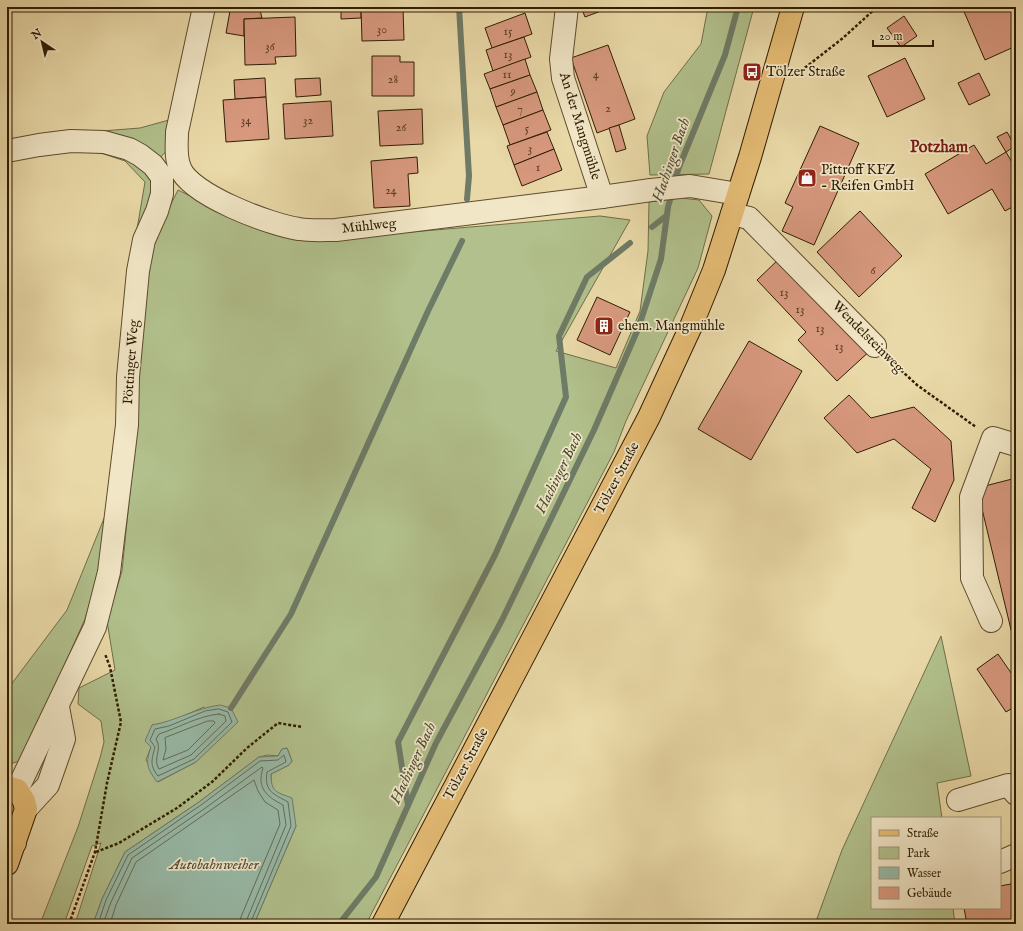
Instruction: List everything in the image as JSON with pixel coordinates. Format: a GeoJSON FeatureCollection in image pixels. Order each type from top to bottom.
{"type":"FeatureCollection","features":[{"type":"Feature","properties":{"kind":"main road","name":"Tölzer Straße"},"geometry":{"type":"LineString","coordinates":[[383,924],[649,417],[695,318],[714,270],[732,214],[793,7]]}},
{"type":"Feature","properties":{"kind":"main road"},"geometry":{"type":"LineString","coordinates":[[7,864],[16,795]]}},
{"type":"Feature","properties":{"kind":"street","name":"Mühlweg"},"geometry":{"type":"LineString","coordinates":[[204,7],[177,132],[176,153],[171,173],[228,204],[266,221],[300,229],[357,228],[690,186],[738,194]]}},
{"type":"Feature","properties":{"kind":"street","name":"An der Mangmühle"},"geometry":{"type":"LineString","coordinates":[[567,7],[561,59],[563,78],[602,197]]}},
{"type":"Feature","properties":{"kind":"street"},"geometry":{"type":"LineString","coordinates":[[7,151],[39,144],[71,141],[104,142],[129,149],[153,165],[171,173]]}},
{"type":"Feature","properties":{"kind":"street","name":"Pöttinger Weg"},"geometry":{"type":"LineString","coordinates":[[16,795],[95,627],[109,572],[117,519],[127,425],[128,377],[138,271],[144,240],[157,212],[162,194],[171,173]]}},
{"type":"Feature","properties":{"kind":"street","name":"Wendelsteinweg"},"geometry":{"type":"LineString","coordinates":[[732,214],[749,218],[875,346]]}},
{"type":"Feature","properties":{"kind":"street"},"geometry":{"type":"LineString","coordinates":[[991,621],[972,578],[971,497],[994,438],[1016,445]]}},
{"type":"Feature","properties":{"kind":"street"},"geometry":{"type":"LineString","coordinates":[[958,800],[1008,785],[1016,794]]}},
{"type":"Feature","properties":{"kind":"street"},"geometry":{"type":"LineString","coordinates":[[1001,862],[1016,855]]}},
{"type":"Feature","properties":{"kind":"path"},"geometry":{"type":"LineString","coordinates":[[797,74],[843,38],[877,7]]}},
{"type":"Feature","properties":{"kind":"path","name":"Wendelsteinweg"},"geometry":{"type":"LineString","coordinates":[[875,346],[917,385],[994,438]]}},
{"type":"Feature","properties":{"kind":"path"},"geometry":{"type":"LineString","coordinates":[[69,924],[95,852],[107,783],[121,722],[110,668],[95,627]]}},
{"type":"Feature","properties":{"kind":"path"},"geometry":{"type":"LineString","coordinates":[[95,852],[119,844],[177,808],[212,782],[247,748],[278,723],[302,727]]}},
{"type":"Feature","properties":{"kind":"green space"},"geometry":{"type":"Polygon","coordinates":[[[708,7],[754,7],[709,174],[650,175],[647,136],[664,92],[701,44],[708,7]]]}},
{"type":"Feature","properties":{"kind":"green space"},"geometry":{"type":"Polygon","coordinates":[[[169,120],[170,147],[159,159],[89,132],[140,128],[169,120]]]}},
{"type":"Feature","properties":{"kind":"green space"},"geometry":{"type":"Polygon","coordinates":[[[72,148],[103,149],[136,161],[154,182],[149,210],[136,235],[145,182],[125,161],[104,154],[72,148]]]}},
{"type":"Feature","properties":{"kind":"green space"},"geometry":{"type":"Polygon","coordinates":[[[178,190],[261,230],[317,240],[600,216],[630,220],[556,351],[616,368],[640,311],[648,251],[649,202],[680,198],[699,200],[712,216],[698,268],[626,421],[614,452],[366,924],[254,924],[296,826],[271,785],[271,774],[289,765],[292,761],[287,748],[282,749],[278,756],[268,755],[259,757],[199,802],[125,852],[102,899],[93,924],[75,924],[101,843],[92,846],[64,924],[40,924],[78,827],[104,742],[101,721],[78,704],[79,688],[115,670],[107,621],[122,571],[137,423],[136,377],[152,242],[178,190]],[[204,707],[167,723],[152,725],[151,747],[146,760],[158,782],[196,762],[204,707]]]}},
{"type":"Feature","properties":{"kind":"green space"},"geometry":{"type":"Polygon","coordinates":[[[105,516],[100,570],[85,619],[22,760],[7,765],[7,690],[67,610],[105,516]]]}},
{"type":"Feature","properties":{"kind":"green space"},"geometry":{"type":"Polygon","coordinates":[[[941,636],[971,776],[937,783],[942,817],[871,817],[871,909],[953,909],[955,924],[815,924],[842,850],[941,636]]]}},
{"type":"Feature","properties":{"kind":"water"},"geometry":{"type":"Polygon","coordinates":[[[220,705],[231,708],[238,722],[196,762],[157,782],[148,766],[148,758],[151,747],[145,741],[152,725],[220,705]]]}},
{"type":"Feature","properties":{"kind":"water","name":"Autobahnweiher"},"geometry":{"type":"Polygon","coordinates":[[[287,748],[292,761],[289,765],[271,774],[271,780],[273,788],[278,793],[292,798],[296,826],[254,924],[93,924],[102,899],[125,852],[199,802],[259,757],[278,756],[282,749],[287,748]]]}},
{"type":"Feature","properties":{"kind":"building"},"geometry":{"type":"Polygon","coordinates":[[[217,7],[264,7],[264,10],[216,11],[217,7]]]}},
{"type":"Feature","properties":{"kind":"building"},"geometry":{"type":"Polygon","coordinates":[[[341,7],[361,7],[361,18],[341,19],[341,7]]]}},
{"type":"Feature","properties":{"kind":"building"},"geometry":{"type":"Polygon","coordinates":[[[361,7],[403,7],[404,40],[362,41],[361,7]]]}},
{"type":"Feature","properties":{"kind":"building"},"geometry":{"type":"Polygon","coordinates":[[[581,7],[600,7],[601,11],[585,17],[581,7]]]}},
{"type":"Feature","properties":{"kind":"building"},"geometry":{"type":"Polygon","coordinates":[[[962,7],[1016,7],[1016,46],[985,60],[962,7]]]}},
{"type":"Feature","properties":{"kind":"building"},"geometry":{"type":"Polygon","coordinates":[[[260,10],[262,18],[244,19],[244,36],[226,33],[230,11],[260,10]]]}},
{"type":"Feature","properties":{"kind":"building"},"geometry":{"type":"Polygon","coordinates":[[[525,13],[532,34],[492,48],[485,28],[525,13]]]}},
{"type":"Feature","properties":{"kind":"building"},"geometry":{"type":"Polygon","coordinates":[[[904,16],[917,36],[901,47],[887,28],[904,16]]]}},
{"type":"Feature","properties":{"kind":"building"},"geometry":{"type":"Polygon","coordinates":[[[295,17],[296,56],[275,57],[276,64],[245,65],[244,19],[295,17]]]}},
{"type":"Feature","properties":{"kind":"building"},"geometry":{"type":"Polygon","coordinates":[[[524,37],[531,57],[493,71],[486,50],[524,37]]]}},
{"type":"Feature","properties":{"kind":"building"},"geometry":{"type":"Polygon","coordinates":[[[608,45],[635,119],[597,133],[571,58],[608,45]]]}},
{"type":"Feature","properties":{"kind":"building"},"geometry":{"type":"Polygon","coordinates":[[[372,56],[400,56],[400,62],[414,62],[414,96],[372,96],[372,56]]]}},
{"type":"Feature","properties":{"kind":"building"},"geometry":{"type":"Polygon","coordinates":[[[905,58],[925,99],[887,117],[868,76],[905,58]]]}},
{"type":"Feature","properties":{"kind":"building"},"geometry":{"type":"Polygon","coordinates":[[[525,59],[530,75],[490,89],[484,74],[525,59]]]}},
{"type":"Feature","properties":{"kind":"building"},"geometry":{"type":"Polygon","coordinates":[[[979,73],[990,95],[969,105],[958,83],[979,73]]]}},
{"type":"Feature","properties":{"kind":"building"},"geometry":{"type":"Polygon","coordinates":[[[530,75],[537,92],[496,107],[490,89],[530,75]]]}},
{"type":"Feature","properties":{"kind":"building"},"geometry":{"type":"Polygon","coordinates":[[[265,78],[266,97],[235,99],[234,80],[265,78]]]}},
{"type":"Feature","properties":{"kind":"building"},"geometry":{"type":"Polygon","coordinates":[[[320,78],[321,95],[296,97],[295,79],[320,78]]]}},
{"type":"Feature","properties":{"kind":"building"},"geometry":{"type":"Polygon","coordinates":[[[537,92],[543,110],[503,125],[496,107],[537,92]]]}},
{"type":"Feature","properties":{"kind":"building"},"geometry":{"type":"Polygon","coordinates":[[[266,97],[269,139],[226,142],[223,100],[266,97]]]}},
{"type":"Feature","properties":{"kind":"building"},"geometry":{"type":"Polygon","coordinates":[[[331,101],[333,136],[285,139],[283,104],[331,101]]]}},
{"type":"Feature","properties":{"kind":"building"},"geometry":{"type":"Polygon","coordinates":[[[422,109],[423,144],[380,146],[378,111],[422,109]]]}},
{"type":"Feature","properties":{"kind":"building"},"geometry":{"type":"Polygon","coordinates":[[[543,110],[551,130],[510,145],[503,125],[543,110]]]}},
{"type":"Feature","properties":{"kind":"building"},"geometry":{"type":"Polygon","coordinates":[[[619,125],[626,149],[616,152],[609,128],[619,125]]]}},
{"type":"Feature","properties":{"kind":"building"},"geometry":{"type":"Polygon","coordinates":[[[820,126],[859,143],[814,245],[782,231],[793,207],[785,203],[820,126]]]}},
{"type":"Feature","properties":{"kind":"building"},"geometry":{"type":"Polygon","coordinates":[[[547,132],[554,149],[514,165],[507,146],[547,132]]]}},
{"type":"Feature","properties":{"kind":"building"},"geometry":{"type":"Polygon","coordinates":[[[1007,132],[1015,146],[1006,152],[997,137],[1007,132]]]}},
{"type":"Feature","properties":{"kind":"building"},"geometry":{"type":"Polygon","coordinates":[[[974,145],[986,164],[1006,152],[1016,169],[1016,205],[1005,211],[992,189],[948,214],[925,174],[974,145]]]}},
{"type":"Feature","properties":{"kind":"building"},"geometry":{"type":"Polygon","coordinates":[[[554,149],[562,170],[522,186],[514,165],[554,149]]]}},
{"type":"Feature","properties":{"kind":"building"},"geometry":{"type":"Polygon","coordinates":[[[417,157],[418,173],[408,174],[410,206],[374,208],[371,161],[417,157]]]}},
{"type":"Feature","properties":{"kind":"building"},"geometry":{"type":"Polygon","coordinates":[[[860,211],[902,256],[859,297],[817,252],[860,211]]]}},
{"type":"Feature","properties":{"kind":"building"},"geometry":{"type":"Polygon","coordinates":[[[780,258],[872,349],[837,381],[798,340],[806,332],[757,280],[780,258]]]}},
{"type":"Feature","properties":{"kind":"building","name":"ehem. Mangmühle"},"geometry":{"type":"Polygon","coordinates":[[[597,297],[630,312],[610,355],[577,340],[597,297]]]}},
{"type":"Feature","properties":{"kind":"building"},"geometry":{"type":"Polygon","coordinates":[[[749,341],[802,371],[751,460],[698,429],[749,341]]]}},
{"type":"Feature","properties":{"kind":"building"},"geometry":{"type":"Polygon","coordinates":[[[849,395],[871,418],[914,407],[951,441],[954,480],[935,522],[912,508],[931,469],[894,439],[857,453],[824,418],[849,395]]]}},
{"type":"Feature","properties":{"kind":"building"},"geometry":{"type":"Polygon","coordinates":[[[1016,478],[1016,637],[1013,638],[977,488],[1016,478]]]}},
{"type":"Feature","properties":{"kind":"building"},"geometry":{"type":"Polygon","coordinates":[[[998,654],[1016,680],[1016,706],[1006,712],[977,669],[998,654]]]}},
{"type":"Feature","properties":{"kind":"building"},"geometry":{"type":"Polygon","coordinates":[[[1016,883],[1016,924],[967,924],[964,909],[1001,909],[1001,886],[1016,883]]]}},
{"type":"Feature","properties":{"kind":"waterway"},"geometry":{"type":"LineString","coordinates":[[459,7],[469,176],[467,199]]}},
{"type":"Feature","properties":{"kind":"waterway","name":"Hachinger Bach"},"geometry":{"type":"LineString","coordinates":[[674,184],[679,167],[725,55],[738,7]]}},
{"type":"Feature","properties":{"kind":"waterway","name":"Hachinger Bach"},"geometry":{"type":"LineString","coordinates":[[339,924],[376,877],[436,743],[502,620],[594,430],[638,329],[661,259],[668,207],[672,193]]}},
{"type":"Feature","properties":{"kind":"waterway"},"geometry":{"type":"LineString","coordinates":[[652,227],[666,216]]}},
{"type":"Feature","properties":{"kind":"waterway"},"geometry":{"type":"LineString","coordinates":[[231,708],[291,614],[428,311],[462,241]]}},
{"type":"Feature","properties":{"kind":"waterway"},"geometry":{"type":"LineString","coordinates":[[408,805],[398,742],[495,555],[566,397],[559,336],[587,277],[630,243]]}},
{"type":"Feature","properties":{"kind":"place","name":"Tölzer Straße"},"geometry":{"type":"Point","coordinates":[752,72]}},
{"type":"Feature","properties":{"kind":"place","name":"Pittroff KFZ - Reifen GmbH"},"geometry":{"type":"Point","coordinates":[807,178]}},
{"type":"Feature","properties":{"kind":"place","name":"ehem. Mangmühle"},"geometry":{"type":"Point","coordinates":[604,326]}},
{"type":"Feature","properties":{"kind":"district","name":"Potzham"},"geometry":{"type":"Point","coordinates":[939,148]}}]}
